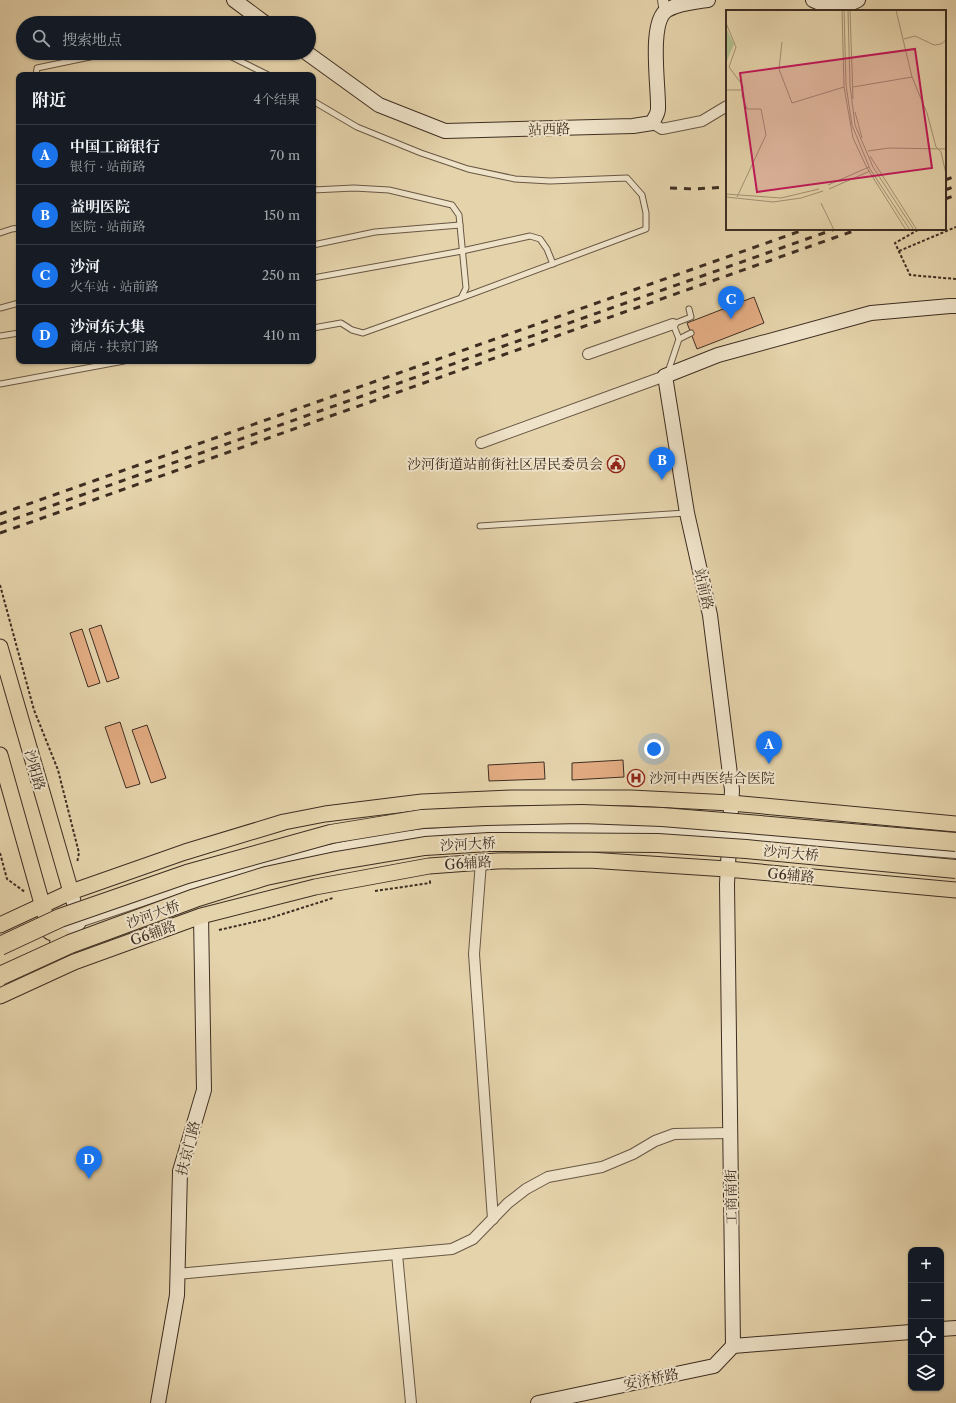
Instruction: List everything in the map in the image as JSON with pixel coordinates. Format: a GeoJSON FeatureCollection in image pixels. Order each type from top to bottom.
{"type":"FeatureCollection","features":[{"type":"Feature","properties":{"kind":"highway","name":"沙河大桥"},"geometry":{"type":"LineString","coordinates":[[0,946],[60,918],[187,874],[331,834],[422,820],[486,816],[582,814],[662,817],[956,842]]}},
{"type":"Feature","properties":{"kind":"highway","name":"沙河大桥"},"geometry":{"type":"LineString","coordinates":[[0,976],[70,944],[194,898],[266,876],[336,861],[425,846],[489,842],[658,843],[746,849],[956,869]]}},
{"type":"Feature","properties":{"kind":"main road","name":"沙阳路"},"geometry":{"type":"LineString","coordinates":[[0,647],[71,892]]}},
{"type":"Feature","properties":{"kind":"main road"},"geometry":{"type":"LineString","coordinates":[[0,754],[50,932],[66,938]]}},
{"type":"Feature","properties":{"kind":"main road"},"geometry":{"type":"LineString","coordinates":[[0,925],[71,892],[185,852],[284,822],[326,814],[422,802],[511,798],[631,798],[731,803],[956,824]]}},
{"type":"Feature","properties":{"kind":"main road","name":"G6辅路"},"geometry":{"type":"LineString","coordinates":[[0,996],[74,962],[201,916],[316,887],[428,866],[481,862],[589,860],[727,869],[956,890]]}},
{"type":"Feature","properties":{"kind":"street"},"geometry":{"type":"LineString","coordinates":[[234,0],[256,16]]}},
{"type":"Feature","properties":{"kind":"street"},"geometry":{"type":"LineString","coordinates":[[708,0],[676,6],[664,6],[657,24],[658,111],[652,123],[662,129],[702,121],[726,107]]}},
{"type":"Feature","properties":{"kind":"street"},"geometry":{"type":"LineString","coordinates":[[819,2],[837,7],[850,5],[858,0]]}},
{"type":"Feature","properties":{"kind":"street","name":"站西路"},"geometry":{"type":"LineString","coordinates":[[316,60],[379,105],[445,131],[633,126],[652,123]]}},
{"type":"Feature","properties":{"kind":"street"},"geometry":{"type":"LineString","coordinates":[[481,443],[665,376],[718,355],[871,313],[956,306]]}},
{"type":"Feature","properties":{"kind":"street"},"geometry":{"type":"LineString","coordinates":[[588,354],[673,324]]}},
{"type":"Feature","properties":{"kind":"street","name":"站前路"},"geometry":{"type":"LineString","coordinates":[[665,376],[687,513],[710,615],[731,775],[729,835]]}},
{"type":"Feature","properties":{"kind":"street"},"geometry":{"type":"LineString","coordinates":[[0,955],[50,932],[190,885],[264,864],[403,836],[545,828],[660,830],[956,853]]}},
{"type":"Feature","properties":{"kind":"street","name":"工商南街"},"geometry":{"type":"LineString","coordinates":[[729,835],[727,869],[733,1346]]}},
{"type":"Feature","properties":{"kind":"street"},"geometry":{"type":"LineString","coordinates":[[481,862],[474,954],[493,1219]]}},
{"type":"Feature","properties":{"kind":"street"},"geometry":{"type":"LineString","coordinates":[[71,892],[79,922]]}},
{"type":"Feature","properties":{"kind":"street","name":"扶京门路"},"geometry":{"type":"LineString","coordinates":[[158,1403],[177,1295],[180,1171],[204,1090],[201,916]]}},
{"type":"Feature","properties":{"kind":"street"},"geometry":{"type":"LineString","coordinates":[[0,968],[66,938],[79,922]]}},
{"type":"Feature","properties":{"kind":"street"},"geometry":{"type":"LineString","coordinates":[[177,1274],[452,1249],[473,1239],[508,1203],[526,1189],[548,1177],[602,1167],[633,1154],[655,1141],[674,1134],[730,1133]]}},
{"type":"Feature","properties":{"kind":"street"},"geometry":{"type":"LineString","coordinates":[[397,1254],[411,1403]]}},
{"type":"Feature","properties":{"kind":"street"},"geometry":{"type":"LineString","coordinates":[[944,1329],[956,1328]]}},
{"type":"Feature","properties":{"kind":"street"},"geometry":{"type":"LineString","coordinates":[[733,1346],[908,1332]]}},
{"type":"Feature","properties":{"kind":"street","name":"安济桥路"},"geometry":{"type":"LineString","coordinates":[[538,1403],[714,1366],[733,1346]]}},
{"type":"Feature","properties":{"kind":"lane"},"geometry":{"type":"LineString","coordinates":[[36,72],[37,68],[75,60]]}},
{"type":"Feature","properties":{"kind":"lane"},"geometry":{"type":"LineString","coordinates":[[238,60],[262,72]]}},
{"type":"Feature","properties":{"kind":"lane"},"geometry":{"type":"LineString","coordinates":[[316,103],[356,127],[421,153],[468,169],[515,179],[550,181],[627,178],[642,195],[645,204],[647,223],[646,229],[363,333],[352,330],[341,323],[316,327]]}},
{"type":"Feature","properties":{"kind":"lane"},"geometry":{"type":"LineString","coordinates":[[316,190],[354,188],[389,190],[452,205],[459,215],[460,225],[466,288],[461,298]]}},
{"type":"Feature","properties":{"kind":"lane"},"geometry":{"type":"LineString","coordinates":[[316,244],[376,232],[460,225]]}},
{"type":"Feature","properties":{"kind":"lane"},"geometry":{"type":"LineString","coordinates":[[0,233],[16,228]]}},
{"type":"Feature","properties":{"kind":"lane"},"geometry":{"type":"LineString","coordinates":[[316,277],[462,251],[530,236],[540,239],[547,249],[553,264]]}},
{"type":"Feature","properties":{"kind":"lane"},"geometry":{"type":"LineString","coordinates":[[0,308],[16,304]]}},
{"type":"Feature","properties":{"kind":"lane"},"geometry":{"type":"LineString","coordinates":[[665,376],[671,366],[679,339],[673,324],[691,317],[688,310]]}},
{"type":"Feature","properties":{"kind":"lane"},"geometry":{"type":"LineString","coordinates":[[0,336],[16,333]]}},
{"type":"Feature","properties":{"kind":"lane"},"geometry":{"type":"LineString","coordinates":[[679,339],[691,333]]}},
{"type":"Feature","properties":{"kind":"lane"},"geometry":{"type":"LineString","coordinates":[[0,384],[108,364]]}},
{"type":"Feature","properties":{"kind":"lane"},"geometry":{"type":"LineString","coordinates":[[480,526],[687,513]]}},
{"type":"Feature","properties":{"kind":"path"},"geometry":{"type":"LineString","coordinates":[[899,251],[956,227]]}},
{"type":"Feature","properties":{"kind":"path"},"geometry":{"type":"LineString","coordinates":[[918,230],[895,242],[910,275],[956,279]]}},
{"type":"Feature","properties":{"kind":"path"},"geometry":{"type":"LineString","coordinates":[[0,585],[34,710],[58,770],[79,853],[76,866]]}},
{"type":"Feature","properties":{"kind":"path"},"geometry":{"type":"LineString","coordinates":[[0,853],[7,878],[42,905]]}},
{"type":"Feature","properties":{"kind":"building"},"geometry":{"type":"Polygon","coordinates":[[[754,297],[764,323],[697,349],[687,323],[754,297]]]}},
{"type":"Feature","properties":{"kind":"building"},"geometry":{"type":"Polygon","coordinates":[[[101,625],[119,678],[107,682],[89,629],[101,625]]]}},
{"type":"Feature","properties":{"kind":"building"},"geometry":{"type":"Polygon","coordinates":[[[82,629],[100,683],[88,687],[70,633],[82,629]]]}},
{"type":"Feature","properties":{"kind":"building"},"geometry":{"type":"Polygon","coordinates":[[[120,722],[140,784],[126,788],[105,727],[120,722]]]}},
{"type":"Feature","properties":{"kind":"building"},"geometry":{"type":"Polygon","coordinates":[[[147,725],[166,778],[151,783],[132,730],[147,725]]]}},
{"type":"Feature","properties":{"kind":"building"},"geometry":{"type":"Polygon","coordinates":[[[623,760],[624,777],[572,780],[572,763],[623,760]]]}},
{"type":"Feature","properties":{"kind":"building"},"geometry":{"type":"Polygon","coordinates":[[[544,762],[545,779],[489,781],[488,765],[544,762]]]}},
{"type":"Feature","properties":{"kind":"railway"},"geometry":{"type":"LineString","coordinates":[[946,180],[956,176]]}},
{"type":"Feature","properties":{"kind":"railway"},"geometry":{"type":"LineString","coordinates":[[946,190],[956,186]]}},
{"type":"Feature","properties":{"kind":"railway"},"geometry":{"type":"LineString","coordinates":[[670,188],[694,189],[726,187]]}},
{"type":"Feature","properties":{"kind":"railway"},"geometry":{"type":"LineString","coordinates":[[946,199],[956,195]]}},
{"type":"Feature","properties":{"kind":"railway"},"geometry":{"type":"LineString","coordinates":[[0,514],[803,230]]}},
{"type":"Feature","properties":{"kind":"railway"},"geometry":{"type":"LineString","coordinates":[[0,524],[832,230]]}},
{"type":"Feature","properties":{"kind":"railway"},"geometry":{"type":"LineString","coordinates":[[0,533],[856,230]]}},
{"type":"Feature","properties":{"kind":"place","name":"沙河"},"geometry":{"type":"Point","coordinates":[731,319]}},
{"type":"Feature","properties":{"kind":"place","name":"沙河街道站前街社区居民委员会"},"geometry":{"type":"Point","coordinates":[616,464]}},
{"type":"Feature","properties":{"kind":"place","name":"益明医院"},"geometry":{"type":"Point","coordinates":[662,480]}},
{"type":"Feature","properties":{"kind":"place","name":"中国工商银行"},"geometry":{"type":"Point","coordinates":[769,764]}},
{"type":"Feature","properties":{"kind":"place","name":"沙河中西医结合医院"},"geometry":{"type":"Point","coordinates":[636,778]}},
{"type":"Feature","properties":{"kind":"place","name":"沙河东大集"},"geometry":{"type":"Point","coordinates":[89,1179]}}]}
